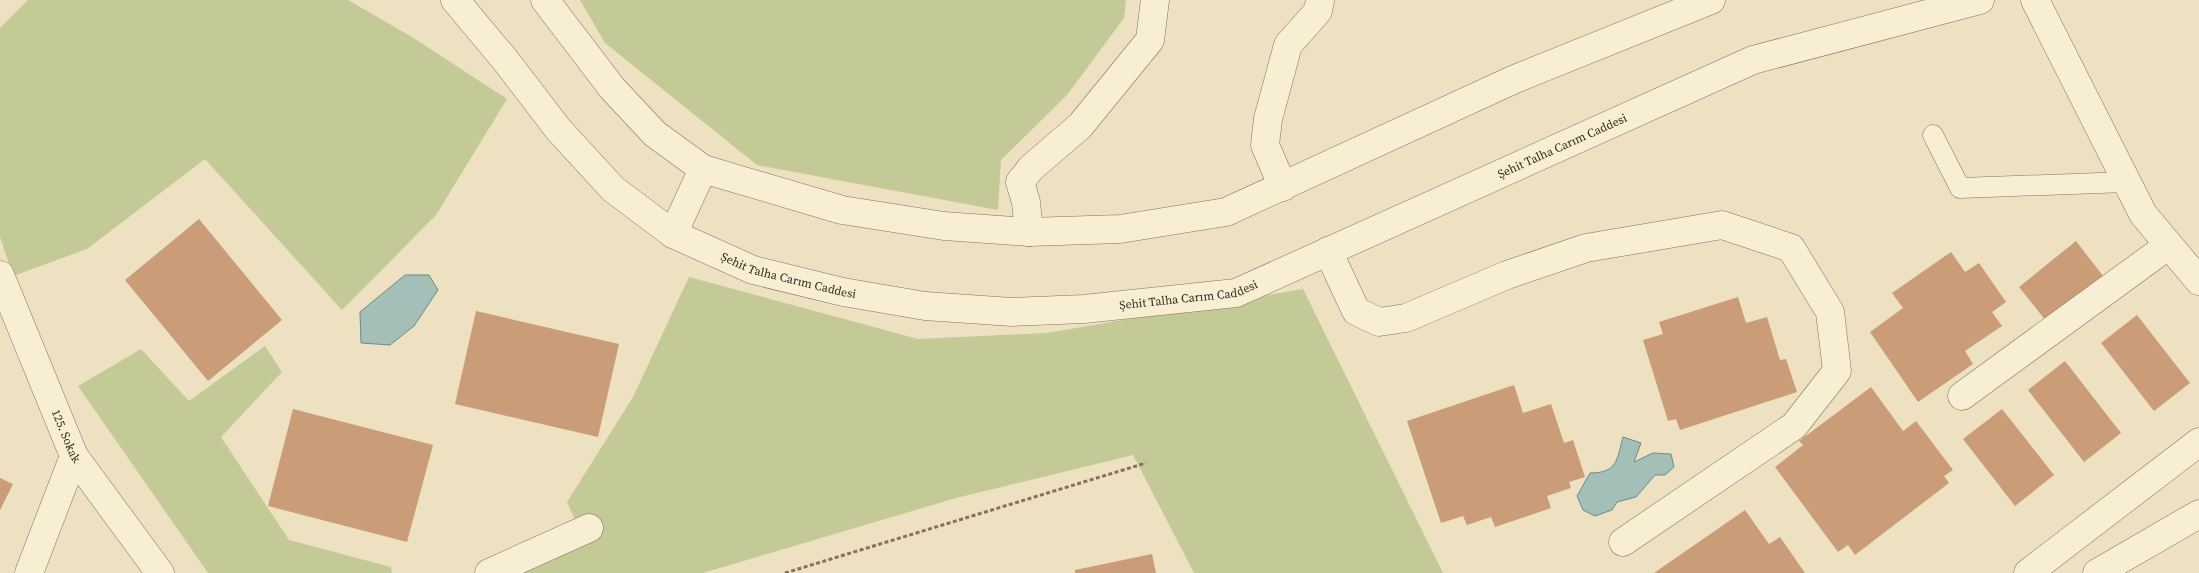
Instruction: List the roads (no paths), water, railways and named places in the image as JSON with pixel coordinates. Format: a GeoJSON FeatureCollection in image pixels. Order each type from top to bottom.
{"type":"FeatureCollection","features":[{"type":"Feature","properties":{"kind":"street","name":"Şehit Talha Carım Caddesi"},"geometry":{"type":"LineString","coordinates":[[455,0],[506,61],[558,129],[613,189],[673,234],[753,270],[843,292],[925,306],[1012,312],[1084,309],[1236,293],[1753,60],[1980,0]]}},
{"type":"Feature","properties":{"kind":"street"},"geometry":{"type":"LineString","coordinates":[[545,0],[612,88],[655,134],[703,169],[842,210],[944,226],[1029,232],[1120,229],[1226,212],[1515,79],[1711,0]]}},
{"type":"Feature","properties":{"kind":"street"},"geometry":{"type":"LineString","coordinates":[[1029,232],[1026,202],[1020,182],[1031,168],[1080,126],[1150,40],[1156,0]]}},
{"type":"Feature","properties":{"kind":"street"},"geometry":{"type":"LineString","coordinates":[[1283,187],[1265,145],[1268,119],[1288,45],[1318,11],[1320,0]]}},
{"type":"Feature","properties":{"kind":"street"},"geometry":{"type":"LineString","coordinates":[[2035,0],[2143,214],[2199,281]]}},
{"type":"Feature","properties":{"kind":"street"},"geometry":{"type":"LineString","coordinates":[[673,234],[703,169]]}},
{"type":"Feature","properties":{"kind":"street"},"geometry":{"type":"LineString","coordinates":[[1328,251],[1356,311],[1379,322],[1406,318],[1507,275],[1596,246],[1722,225],[1791,248],[1830,312],[1837,371],[1794,426],[1623,542]]}},
{"type":"Feature","properties":{"kind":"street"},"geometry":{"type":"LineString","coordinates":[[1962,396],[2169,245]]}},
{"type":"Feature","properties":{"kind":"street","name":"125. Sokak"},"geometry":{"type":"LineString","coordinates":[[1,282],[74,456],[160,573]]}},
{"type":"Feature","properties":{"kind":"street"},"geometry":{"type":"LineString","coordinates":[[2028,573],[2199,442]]}},
{"type":"Feature","properties":{"kind":"street"},"geometry":{"type":"LineString","coordinates":[[30,573],[74,456]]}},
{"type":"Feature","properties":{"kind":"street"},"geometry":{"type":"LineString","coordinates":[[2096,573],[2199,514]]}},
{"type":"Feature","properties":{"kind":"street"},"geometry":{"type":"LineString","coordinates":[[489,573],[589,528]]}},
{"type":"Feature","properties":{"kind":"lane"},"geometry":{"type":"LineString","coordinates":[[1933,135],[1960,188],[2127,182]]}},
{"type":"Feature","properties":{"kind":"water"},"geometry":{"type":"Polygon","coordinates":[[[405,275],[429,275],[438,290],[414,326],[390,345],[361,343],[360,312],[405,275]]]}},
{"type":"Feature","properties":{"kind":"water"},"geometry":{"type":"Polygon","coordinates":[[[1623,437],[1641,443],[1634,462],[1653,453],[1671,454],[1674,467],[1665,475],[1655,475],[1636,497],[1617,502],[1612,510],[1595,516],[1583,510],[1577,496],[1590,473],[1606,471],[1611,468],[1617,458],[1623,437]]]}}]}
